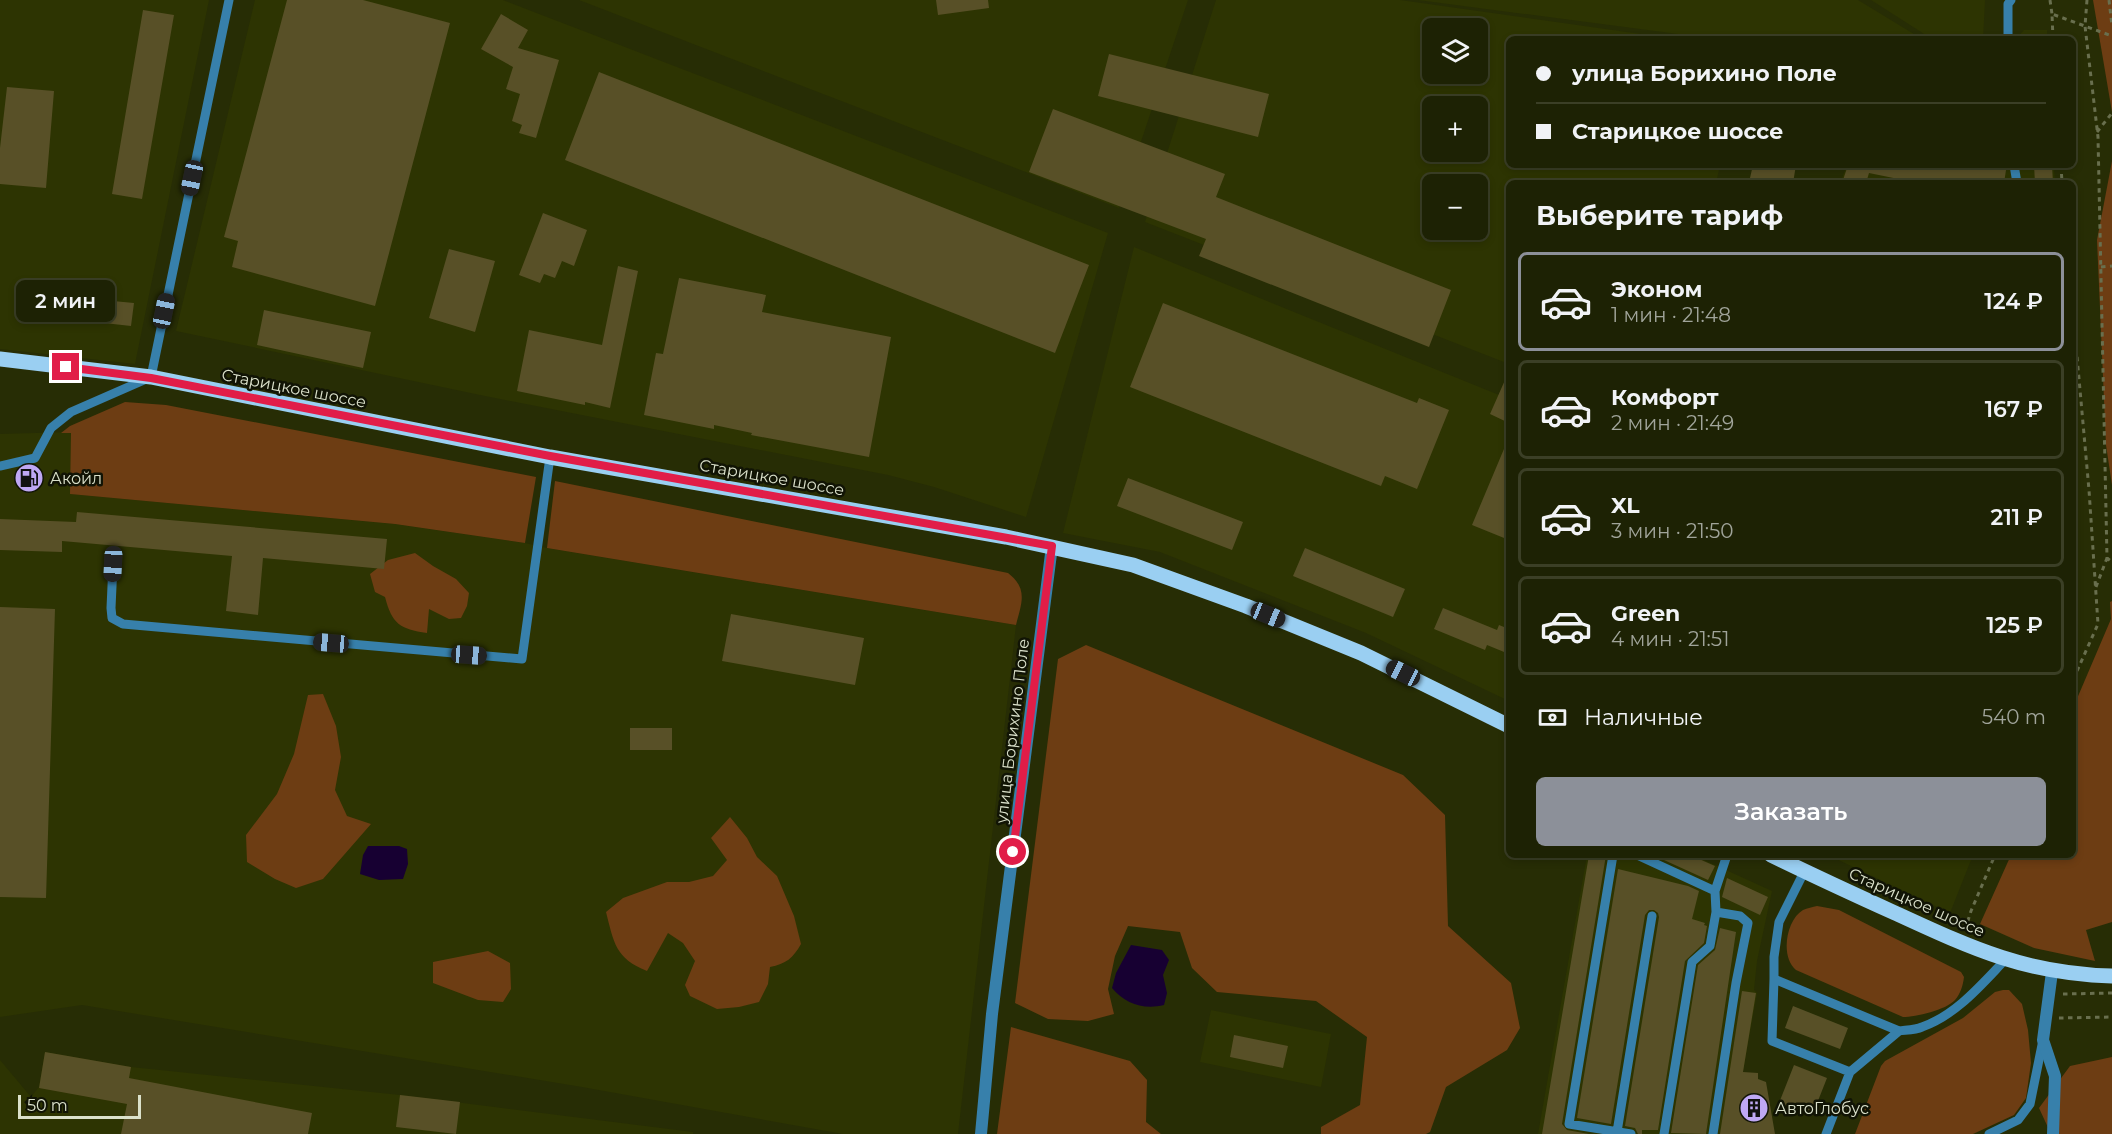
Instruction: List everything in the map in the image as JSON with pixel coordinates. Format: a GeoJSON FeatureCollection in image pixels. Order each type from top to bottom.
{"type":"FeatureCollection","features":[{"type":"Feature","properties":{"kind":"main road","name":"Старицкое шоссе"},"geometry":{"type":"LineString","coordinates":[[0,359],[151,378],[550,456],[1052,546],[1133,565],[1246,606],[1361,652],[1506,724]]}},
{"type":"Feature","properties":{"kind":"main road","name":"Старицкое шоссе"},"geometry":{"type":"LineString","coordinates":[[1777,858],[1961,943],[2005,960],[2052,972],[2112,976]]}},
{"type":"Feature","properties":{"kind":"street","name":"улица Борихино Поле"},"geometry":{"type":"LineString","coordinates":[[981,1134],[992,1014],[1052,546]]}},
{"type":"Feature","properties":{"kind":"street"},"geometry":{"type":"LineString","coordinates":[[2052,972],[2043,1040],[2055,1076],[2053,1134]]}},
{"type":"Feature","properties":{"kind":"lane"},"geometry":{"type":"LineString","coordinates":[[0,466],[35,458],[51,428],[70,412],[151,378],[229,0]]}},
{"type":"Feature","properties":{"kind":"lane"},"geometry":{"type":"LineString","coordinates":[[2008,36],[2008,4],[2011,0]]}},
{"type":"Feature","properties":{"kind":"lane"},"geometry":{"type":"LineString","coordinates":[[113,564],[112,618],[123,624],[522,659],[550,456]]}},
{"type":"Feature","properties":{"kind":"lane"},"geometry":{"type":"LineString","coordinates":[[1613,858],[1569,1124],[1631,1134]]}},
{"type":"Feature","properties":{"kind":"lane"},"geometry":{"type":"LineString","coordinates":[[1644,858],[1715,891]]}},
{"type":"Feature","properties":{"kind":"lane"},"geometry":{"type":"LineString","coordinates":[[1664,1134],[1692,962],[1710,946],[1716,912],[1715,891],[1725,858]]}},
{"type":"Feature","properties":{"kind":"lane"},"geometry":{"type":"LineString","coordinates":[[1804,872],[1779,922],[1774,957],[1772,1041],[1850,1072]]}},
{"type":"Feature","properties":{"kind":"lane"},"geometry":{"type":"LineString","coordinates":[[1713,1134],[1748,923],[1740,916],[1716,912]]}},
{"type":"Feature","properties":{"kind":"lane"},"geometry":{"type":"LineString","coordinates":[[1617,1132],[1652,916]]}},
{"type":"Feature","properties":{"kind":"lane"},"geometry":{"type":"LineString","coordinates":[[1774,979],[1899,1031],[1921,1028],[1943,1017],[1966,1000],[2005,960]]}},
{"type":"Feature","properties":{"kind":"lane"},"geometry":{"type":"LineString","coordinates":[[1826,1134],[1850,1072],[1899,1031]]}},
{"type":"Feature","properties":{"kind":"lane"},"geometry":{"type":"LineString","coordinates":[[1989,1134],[2018,1120],[2030,1104],[2043,1040]]}},
{"type":"Feature","properties":{"kind":"path"},"geometry":{"type":"LineString","coordinates":[[2050,0],[2053,36]]}},
{"type":"Feature","properties":{"kind":"path"},"geometry":{"type":"LineString","coordinates":[[2087,0],[2085,26],[2097,132],[2107,558],[2095,588]]}},
{"type":"Feature","properties":{"kind":"path"},"geometry":{"type":"LineString","coordinates":[[2109,0],[2112,27]]}},
{"type":"Feature","properties":{"kind":"path"},"geometry":{"type":"LineString","coordinates":[[2052,14],[2112,36]]}},
{"type":"Feature","properties":{"kind":"path"},"geometry":{"type":"LineString","coordinates":[[2097,132],[2112,113]]}},
{"type":"Feature","properties":{"kind":"path"},"geometry":{"type":"LineString","coordinates":[[2101,267],[2112,266]]}},
{"type":"Feature","properties":{"kind":"path"},"geometry":{"type":"LineString","coordinates":[[2076,345],[2098,624],[2076,673]]}},
{"type":"Feature","properties":{"kind":"path"},"geometry":{"type":"LineString","coordinates":[[2107,558],[2112,562]]}},
{"type":"Feature","properties":{"kind":"path"},"geometry":{"type":"LineString","coordinates":[[1961,943],[1971,911],[1994,858]]}},
{"type":"Feature","properties":{"kind":"path"},"geometry":{"type":"LineString","coordinates":[[2049,994],[2112,993]]}},
{"type":"Feature","properties":{"kind":"path"},"geometry":{"type":"LineString","coordinates":[[2046,1019],[2112,1017]]}},
{"type":"Feature","properties":{"kind":"shaded area"},"geometry":{"type":"Polygon","coordinates":[[[0,0],[209,0],[135,364],[0,349],[0,0]]]}},
{"type":"Feature","properties":{"kind":"shaded area"},"geometry":{"type":"Polygon","coordinates":[[[255,0],[503,0],[1108,233],[1026,517],[934,487],[888,475],[485,396],[176,331],[255,0]]]}},
{"type":"Feature","properties":{"kind":"shaded area"},"geometry":{"type":"Polygon","coordinates":[[[579,0],[1188,0],[1119,208],[579,0]]]}},
{"type":"Feature","properties":{"kind":"shaded area"},"geometry":{"type":"Polygon","coordinates":[[[1216,0],[1400,0],[1655,36],[1506,36],[1506,168],[1719,168],[1717,180],[1506,180],[1506,363],[1145,222],[1216,0]]]}},
{"type":"Feature","properties":{"kind":"shaded area"},"geometry":{"type":"Polygon","coordinates":[[[1418,0],[1858,0],[1917,36],[1693,36],[1418,0]]]}},
{"type":"Feature","properties":{"kind":"shaded area"},"geometry":{"type":"Polygon","coordinates":[[[1871,0],[1985,0],[1983,36],[1927,36],[1871,0]]]}},
{"type":"Feature","properties":{"kind":"shaded area"},"geometry":{"type":"Polygon","coordinates":[[[2093,0],[2112,0],[2112,112],[2093,0]]]}},
{"type":"Feature","properties":{"kind":"shaded area"},"geometry":{"type":"Polygon","coordinates":[[[2024,30],[2047,30],[2047,36],[2019,36],[2024,30]]]}},
{"type":"Feature","properties":{"kind":"shaded area"},"geometry":{"type":"Polygon","coordinates":[[[2112,161],[2112,485],[2106,445],[2097,240],[2112,161]]]}},
{"type":"Feature","properties":{"kind":"shaded area"},"geometry":{"type":"Polygon","coordinates":[[[1846,168],[2054,168],[2055,180],[1841,180],[1846,168]]]}},
{"type":"Feature","properties":{"kind":"shaded area"},"geometry":{"type":"Polygon","coordinates":[[[1134,247],[1506,398],[1506,700],[1366,633],[1160,552],[1063,533],[1134,247]]]}},
{"type":"Feature","properties":{"kind":"shaded area"},"geometry":{"type":"Polygon","coordinates":[[[125,402],[166,405],[536,477],[525,543],[395,524],[70,494],[71,433],[61,433],[70,426],[125,402]]]}},
{"type":"Feature","properties":{"kind":"shaded area"},"geometry":{"type":"Polygon","coordinates":[[[71,432],[71,494],[395,524],[525,543],[1016,625],[958,1134],[843,1134],[582,1087],[82,1005],[0,1017],[0,434],[71,432]]]}},
{"type":"Feature","properties":{"kind":"shaded area"},"geometry":{"type":"Polygon","coordinates":[[[555,481],[1008,573],[1019,585],[1022,597],[1016,625],[547,548],[555,481]]]}},
{"type":"Feature","properties":{"kind":"shaded area"},"geometry":{"type":"Polygon","coordinates":[[[415,553],[456,579],[469,593],[467,606],[461,618],[449,619],[429,609],[427,633],[398,624],[385,597],[375,592],[370,574],[388,560],[415,553]]]}},
{"type":"Feature","properties":{"kind":"shaded area"},"geometry":{"type":"Polygon","coordinates":[[[2112,601],[2112,922],[2086,930],[2095,961],[2034,948],[1980,924],[2010,858],[2076,858],[2076,701],[2111,619],[2110,602],[2112,601]]]}},
{"type":"Feature","properties":{"kind":"shaded area"},"geometry":{"type":"Polygon","coordinates":[[[1086,645],[1403,775],[1445,815],[1448,926],[1511,983],[1520,1028],[1507,1050],[1446,1087],[1430,1132],[1426,1134],[1321,1134],[1321,1127],[1360,1105],[1367,1037],[1316,1001],[1217,992],[1192,968],[1180,932],[1128,926],[1115,956],[1108,989],[1114,1014],[1088,1021],[1048,1019],[1015,1003],[1058,659],[1086,645]]]}},
{"type":"Feature","properties":{"kind":"shaded area"},"geometry":{"type":"Polygon","coordinates":[[[323,694],[336,726],[341,757],[335,790],[347,816],[371,824],[323,879],[296,888],[275,879],[247,862],[246,835],[277,794],[294,754],[308,695],[323,694]]]}},
{"type":"Feature","properties":{"kind":"shaded area"},"geometry":{"type":"Polygon","coordinates":[[[730,817],[747,838],[757,857],[777,876],[794,916],[801,944],[788,960],[770,967],[768,984],[759,1002],[717,1009],[690,996],[685,985],[695,961],[683,943],[668,933],[647,971],[628,961],[622,955],[614,941],[606,912],[623,898],[667,882],[689,882],[713,876],[727,860],[711,838],[730,817]]]}},
{"type":"Feature","properties":{"kind":"shaded area"},"geometry":{"type":"Polygon","coordinates":[[[368,846],[399,846],[407,849],[408,864],[403,879],[379,880],[360,874],[363,855],[368,846]]]}},
{"type":"Feature","properties":{"kind":"shaded area"},"geometry":{"type":"Polygon","coordinates":[[[1586,858],[1700,858],[1772,891],[1757,961],[1754,990],[1757,993],[1732,1134],[1538,1134],[1586,858]]]}},
{"type":"Feature","properties":{"kind":"shaded area"},"geometry":{"type":"Polygon","coordinates":[[[1834,858],[1972,858],[1950,913],[1834,858]]]}},
{"type":"Feature","properties":{"kind":"shaded area"},"geometry":{"type":"Polygon","coordinates":[[[1817,906],[1839,910],[1961,972],[1964,980],[1957,998],[1951,1004],[1938,1010],[1903,1017],[1796,970],[1788,957],[1789,930],[1797,915],[1803,910],[1817,906]]]}},
{"type":"Feature","properties":{"kind":"shaded area"},"geometry":{"type":"Polygon","coordinates":[[[1131,945],[1162,950],[1169,960],[1163,975],[1167,993],[1164,1005],[1149,1007],[1135,1004],[1117,994],[1112,988],[1116,973],[1131,945]]]}},
{"type":"Feature","properties":{"kind":"shaded area"},"geometry":{"type":"Polygon","coordinates":[[[488,951],[510,963],[511,989],[503,1002],[478,1000],[433,983],[433,962],[488,951]]]}},
{"type":"Feature","properties":{"kind":"shaded area"},"geometry":{"type":"Polygon","coordinates":[[[2009,990],[2022,1004],[2028,1030],[2031,1063],[2026,1098],[2014,1115],[1973,1134],[1855,1134],[1885,1061],[1963,1018],[1995,992],[2009,990]]]}},
{"type":"Feature","properties":{"kind":"shaded area"},"geometry":{"type":"Polygon","coordinates":[[[1211,1010],[1331,1034],[1321,1087],[1200,1062],[1211,1010]]]}},
{"type":"Feature","properties":{"kind":"shaded area"},"geometry":{"type":"Polygon","coordinates":[[[1011,1027],[1130,1061],[1147,1080],[1146,1122],[1161,1134],[997,1134],[1011,1027]]]}},
{"type":"Feature","properties":{"kind":"shaded area"},"geometry":{"type":"Polygon","coordinates":[[[45,1052],[131,1067],[400,1095],[693,1132],[693,1134],[0,1134],[0,1060],[31,1097],[39,1087],[45,1052]]]}},
{"type":"Feature","properties":{"kind":"shaded area"},"geometry":{"type":"Polygon","coordinates":[[[2112,1057],[2112,1134],[2051,1134],[2039,1108],[2070,1066],[2112,1057]]]}},
{"type":"Feature","properties":{"kind":"building"},"geometry":{"type":"Polygon","coordinates":[[[287,0],[363,0],[450,23],[375,306],[232,267],[238,241],[224,237],[287,0]]]}},
{"type":"Feature","properties":{"kind":"building"},"geometry":{"type":"Polygon","coordinates":[[[936,0],[988,0],[989,8],[938,15],[936,0]]]}},
{"type":"Feature","properties":{"kind":"building"},"geometry":{"type":"Polygon","coordinates":[[[143,10],[174,15],[142,199],[112,194],[143,10]]]}},
{"type":"Feature","properties":{"kind":"building"},"geometry":{"type":"Polygon","coordinates":[[[501,14],[528,30],[518,48],[559,60],[536,138],[519,133],[522,125],[512,121],[520,94],[506,89],[513,67],[481,49],[501,14]]]}},
{"type":"Feature","properties":{"kind":"building"},"geometry":{"type":"Polygon","coordinates":[[[1109,54],[1269,94],[1258,137],[1098,96],[1109,54]]]}},
{"type":"Feature","properties":{"kind":"building"},"geometry":{"type":"Polygon","coordinates":[[[599,72],[1089,265],[1055,353],[565,160],[599,72]]]}},
{"type":"Feature","properties":{"kind":"building"},"geometry":{"type":"Polygon","coordinates":[[[7,87],[54,91],[46,188],[0,184],[0,148],[7,87]]]}},
{"type":"Feature","properties":{"kind":"building"},"geometry":{"type":"Polygon","coordinates":[[[1053,109],[1225,174],[1216,197],[1451,290],[1429,347],[1199,256],[1206,239],[1029,172],[1053,109]]]}},
{"type":"Feature","properties":{"kind":"building"},"geometry":{"type":"Polygon","coordinates":[[[1752,168],[1796,168],[1794,180],[1750,178],[1752,168]]]}},
{"type":"Feature","properties":{"kind":"building"},"geometry":{"type":"Polygon","coordinates":[[[1847,168],[1997,168],[2006,170],[2004,180],[1903,180],[1869,173],[1867,180],[1843,180],[1847,168]]]}},
{"type":"Feature","properties":{"kind":"building"},"geometry":{"type":"Polygon","coordinates":[[[2034,168],[2052,168],[2053,180],[2035,180],[2034,168]]]}},
{"type":"Feature","properties":{"kind":"building"},"geometry":{"type":"Polygon","coordinates":[[[543,213],[587,230],[574,266],[562,261],[555,278],[544,274],[540,283],[519,275],[543,213]]]}},
{"type":"Feature","properties":{"kind":"building"},"geometry":{"type":"Polygon","coordinates":[[[449,249],[495,261],[475,332],[429,318],[449,249]]]}},
{"type":"Feature","properties":{"kind":"building"},"geometry":{"type":"Polygon","coordinates":[[[618,266],[638,271],[610,408],[517,391],[529,330],[602,345],[618,266]]]}},
{"type":"Feature","properties":{"kind":"building"},"geometry":{"type":"Polygon","coordinates":[[[679,278],[766,295],[762,312],[891,337],[869,457],[751,435],[752,433],[714,425],[714,429],[644,415],[656,353],[663,354],[679,278]]]}},
{"type":"Feature","properties":{"kind":"building"},"geometry":{"type":"Polygon","coordinates":[[[92,299],[134,303],[131,326],[68,319],[70,302],[92,304],[92,299]]]}},
{"type":"Feature","properties":{"kind":"building"},"geometry":{"type":"Polygon","coordinates":[[[1163,303],[1417,403],[1419,398],[1449,410],[1417,489],[1385,476],[1381,486],[1130,387],[1163,303]]]}},
{"type":"Feature","properties":{"kind":"building"},"geometry":{"type":"Polygon","coordinates":[[[264,310],[371,332],[363,368],[257,345],[264,310]]]}},
{"type":"Feature","properties":{"kind":"building"},"geometry":{"type":"Polygon","coordinates":[[[1506,378],[1506,422],[1490,414],[1506,378]]]}},
{"type":"Feature","properties":{"kind":"building"},"geometry":{"type":"Polygon","coordinates":[[[1506,444],[1506,539],[1472,525],[1506,444]]]}},
{"type":"Feature","properties":{"kind":"building"},"geometry":{"type":"Polygon","coordinates":[[[1128,478],[1243,522],[1232,550],[1117,506],[1128,478]]]}},
{"type":"Feature","properties":{"kind":"building"},"geometry":{"type":"Polygon","coordinates":[[[77,512],[387,539],[384,569],[263,558],[258,615],[226,611],[232,556],[62,541],[62,552],[0,550],[0,519],[76,522],[77,512]]]}},
{"type":"Feature","properties":{"kind":"building"},"geometry":{"type":"Polygon","coordinates":[[[1305,548],[1405,589],[1393,617],[1293,576],[1305,548]]]}},
{"type":"Feature","properties":{"kind":"building"},"geometry":{"type":"Polygon","coordinates":[[[0,607],[55,609],[46,898],[0,897],[0,607]]]}},
{"type":"Feature","properties":{"kind":"building"},"geometry":{"type":"Polygon","coordinates":[[[1443,608],[1497,630],[1499,625],[1506,628],[1506,653],[1487,645],[1485,650],[1434,629],[1443,608]]]}},
{"type":"Feature","properties":{"kind":"building"},"geometry":{"type":"Polygon","coordinates":[[[731,614],[864,638],[855,685],[722,661],[731,614]]]}},
{"type":"Feature","properties":{"kind":"building"},"geometry":{"type":"Polygon","coordinates":[[[630,728],[672,728],[672,750],[630,750],[630,728]]]}},
{"type":"Feature","properties":{"kind":"building"},"geometry":{"type":"Polygon","coordinates":[[[1588,858],[1606,858],[1562,1124],[1567,1130],[1589,1134],[1542,1134],[1588,858]]]}},
{"type":"Feature","properties":{"kind":"building"},"geometry":{"type":"Polygon","coordinates":[[[1660,858],[1697,858],[1715,866],[1708,880],[1660,858]]]}},
{"type":"Feature","properties":{"kind":"building"},"geometry":{"type":"Polygon","coordinates":[[[1618,869],[1688,886],[1699,891],[1692,919],[1705,923],[1704,925],[1707,926],[1704,943],[1685,961],[1658,1130],[1642,1130],[1642,1134],[1638,1134],[1635,1128],[1625,1126],[1659,917],[1654,910],[1649,910],[1645,915],[1611,1124],[1577,1118],[1618,869]]]}},
{"type":"Feature","properties":{"kind":"building"},"geometry":{"type":"Polygon","coordinates":[[[1727,878],[1768,897],[1760,915],[1722,897],[1727,878]]]}},
{"type":"Feature","properties":{"kind":"building"},"geometry":{"type":"Polygon","coordinates":[[[1720,928],[1736,932],[1706,1134],[1671,1133],[1698,965],[1715,950],[1720,928]]]}},
{"type":"Feature","properties":{"kind":"building"},"geometry":{"type":"Polygon","coordinates":[[[1742,991],[1756,993],[1743,1072],[1758,1073],[1758,1079],[1766,1082],[1775,1134],[1720,1134],[1742,991]]]}},
{"type":"Feature","properties":{"kind":"building"},"geometry":{"type":"Polygon","coordinates":[[[1793,1006],[1848,1028],[1840,1049],[1785,1028],[1793,1006]]]}},
{"type":"Feature","properties":{"kind":"building"},"geometry":{"type":"Polygon","coordinates":[[[1234,1035],[1288,1046],[1283,1068],[1230,1057],[1234,1035]]]}},
{"type":"Feature","properties":{"kind":"building"},"geometry":{"type":"Polygon","coordinates":[[[45,1052],[131,1067],[129,1078],[312,1113],[308,1134],[121,1134],[127,1104],[39,1088],[45,1052]]]}},
{"type":"Feature","properties":{"kind":"building"},"geometry":{"type":"Polygon","coordinates":[[[1794,1065],[1827,1078],[1812,1116],[1779,1103],[1794,1065]]]}},
{"type":"Feature","properties":{"kind":"building"},"geometry":{"type":"Polygon","coordinates":[[[400,1095],[460,1102],[456,1134],[396,1127],[400,1095]]]}},
{"type":"Feature","properties":{"kind":"place","name":"Акойл"},"geometry":{"type":"Point","coordinates":[29,478]}},
{"type":"Feature","properties":{"kind":"place","name":"АвтоГлобус"},"geometry":{"type":"Point","coordinates":[1754,1108]}},
{"type":"Feature","properties":{"kind":"route"},"geometry":{"type":"LineString","coordinates":[[66,367],[151,378],[550,456],[1052,546],[1013,852]]}}]}
